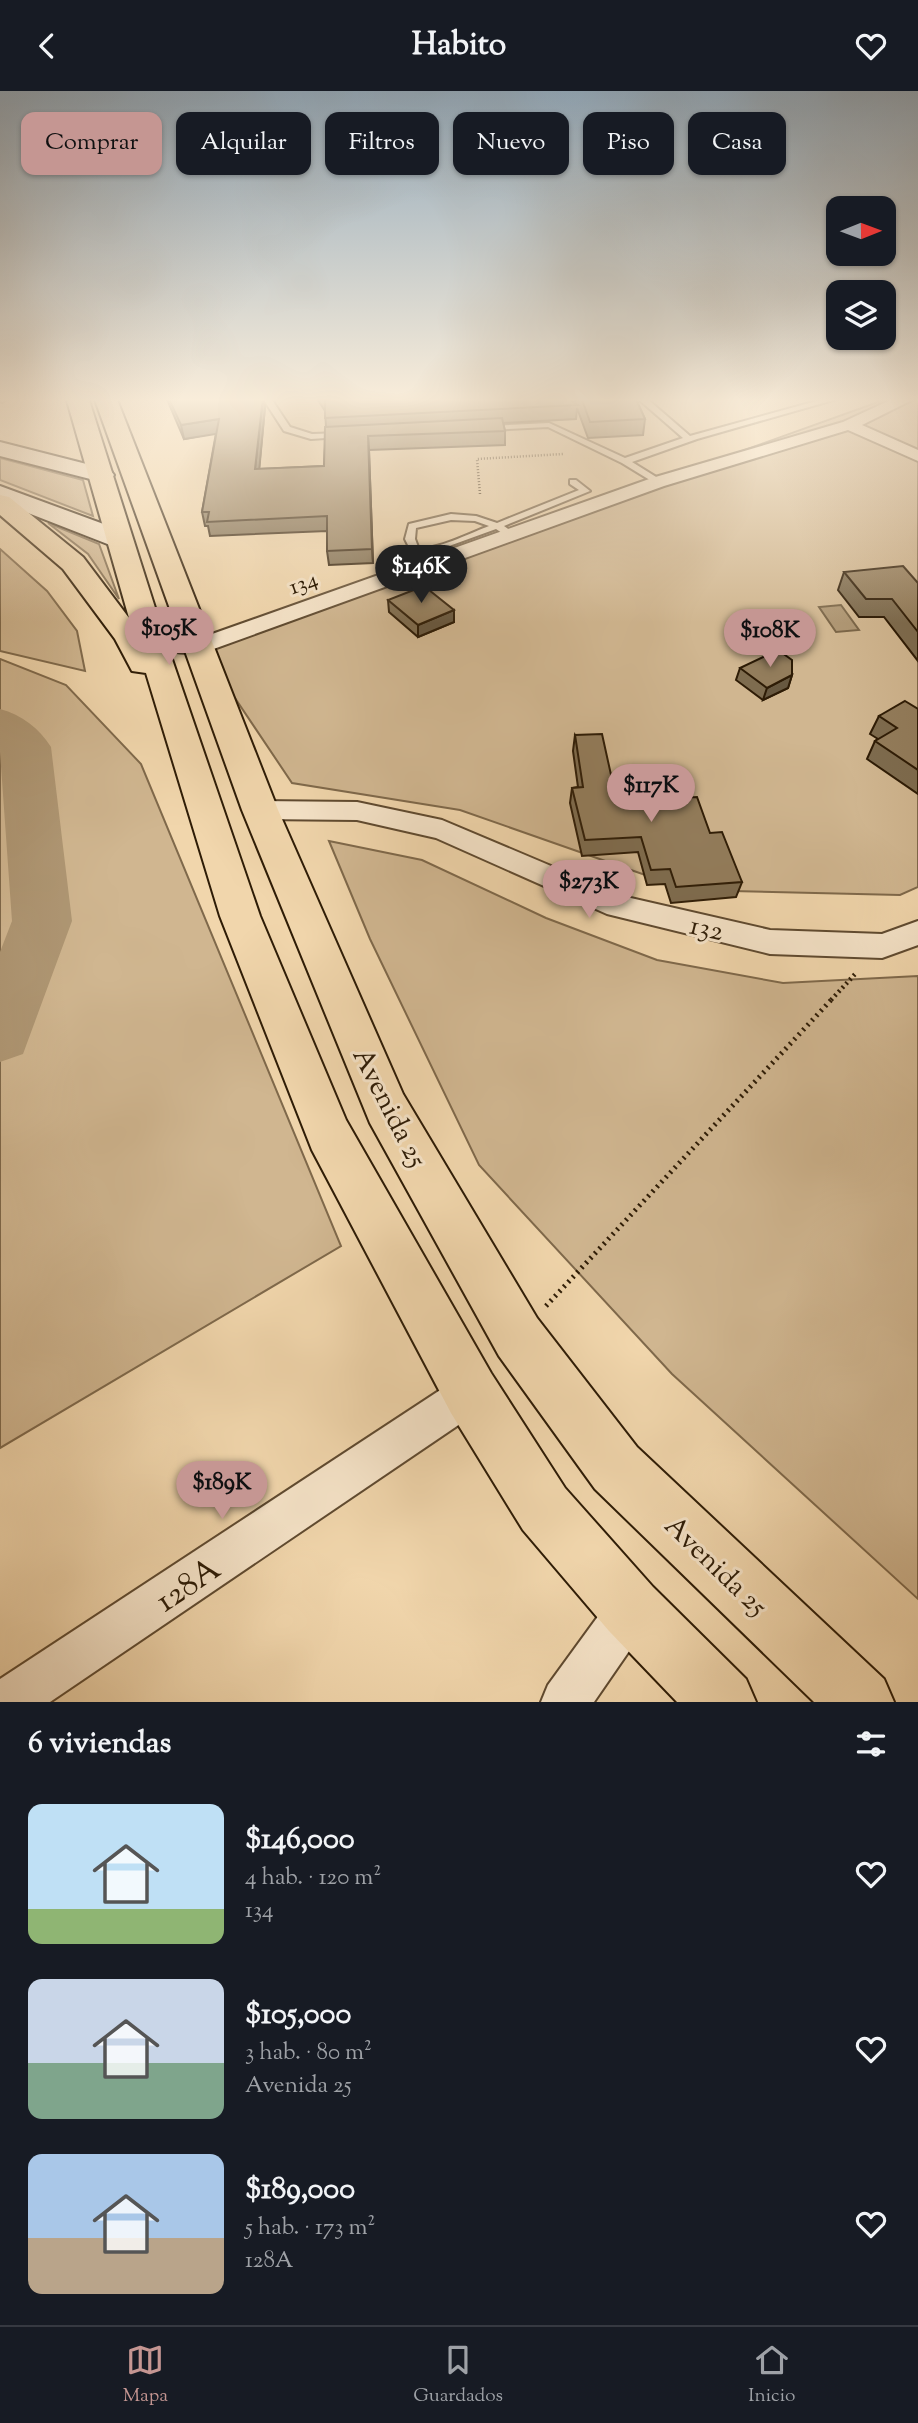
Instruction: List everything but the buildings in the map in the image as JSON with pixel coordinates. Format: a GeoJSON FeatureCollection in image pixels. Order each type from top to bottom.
{"type":"FeatureCollection","features":[{"type":"Feature","properties":{"kind":"main road"},"geometry":{"type":"LineString","coordinates":[[91,472],[141,492]]}},
{"type":"Feature","properties":{"kind":"main road","name":"Avenida 25"},"geometry":{"type":"LineString","coordinates":[[133,472],[260,810],[386,1108],[518,1337],[616,1468],[861,1702]]}},
{"type":"Feature","properties":{"kind":"main road"},"geometry":{"type":"LineString","coordinates":[[102,475],[149,636],[240,916],[329,1134],[471,1393],[544,1509],[631,1609],[723,1702]]}},
{"type":"Feature","properties":{"kind":"main road"},"geometry":{"type":"LineString","coordinates":[[0,493],[119,539]]}},
{"type":"Feature","properties":{"kind":"main road"},"geometry":{"type":"LineString","coordinates":[[0,502],[73,563],[130,638],[188,754]]}},
{"type":"Feature","properties":{"kind":"street","name":"134"},"geometry":{"type":"LineString","coordinates":[[149,636],[171,645],[200,646],[503,530],[691,472]]}},
{"type":"Feature","properties":{"kind":"street","name":"132"},"geometry":{"type":"LineString","coordinates":[[260,810],[357,811],[442,830],[617,906],[770,942],[882,946],[918,933]]}},
{"type":"Feature","properties":{"kind":"street","name":"128A"},"geometry":{"type":"LineString","coordinates":[[8,1702],[471,1393]]}},
{"type":"Feature","properties":{"kind":"street"},"geometry":{"type":"LineString","coordinates":[[565,1702],[631,1609]]}},
{"type":"Feature","properties":{"kind":"lane"},"geometry":{"type":"LineString","coordinates":[[643,472],[658,482]]}},
{"type":"Feature","properties":{"kind":"lane"},"geometry":{"type":"LineString","coordinates":[[503,530],[478,517],[432,518],[412,526],[410,539],[414,549],[424,552],[503,530],[586,491],[573,482]]}},
{"type":"Feature","properties":{"kind":"path"},"geometry":{"type":"LineString","coordinates":[[478,472],[480,494]]}},
{"type":"Feature","properties":{"kind":"path"},"geometry":{"type":"LineString","coordinates":[[518,1337],[882,946]]}},
{"type":"Feature","properties":{"kind":"shaded area"},"geometry":{"type":"Polygon","coordinates":[[[0,472],[53,472],[83,480],[93,516],[0,480],[0,472]]]}},
{"type":"Feature","properties":{"kind":"shaded area"},"geometry":{"type":"Polygon","coordinates":[[[683,472],[918,472],[918,887],[900,895],[688,890],[460,810],[292,783],[200,646],[683,472]]]}},
{"type":"Feature","properties":{"kind":"shaded area"},"geometry":{"type":"Polygon","coordinates":[[[48,523],[99,544],[119,599],[88,554],[48,523]]]}},
{"type":"Feature","properties":{"kind":"shaded area"},"geometry":{"type":"Polygon","coordinates":[[[0,549],[47,591],[77,631],[85,671],[0,651],[0,549]]]}},
{"type":"Feature","properties":{"kind":"shaded area"},"geometry":{"type":"Polygon","coordinates":[[[841,605],[859,630],[836,632],[819,607],[841,605]]]}},
{"type":"Feature","properties":{"kind":"shaded area"},"geometry":{"type":"Polygon","coordinates":[[[0,659],[66,685],[141,764],[341,1246],[0,1448],[0,659]]]}},
{"type":"Feature","properties":{"kind":"shaded area"},"geometry":{"type":"Polygon","coordinates":[[[329,841],[422,860],[546,918],[657,960],[783,983],[918,976],[918,1599],[672,1374],[479,1165],[370,939],[329,841]]]}},
{"type":"Feature","properties":{"kind":"waterway"},"geometry":{"type":"LineString","coordinates":[[0,725],[26,747],[42,921],[0,1034]]}}]}
